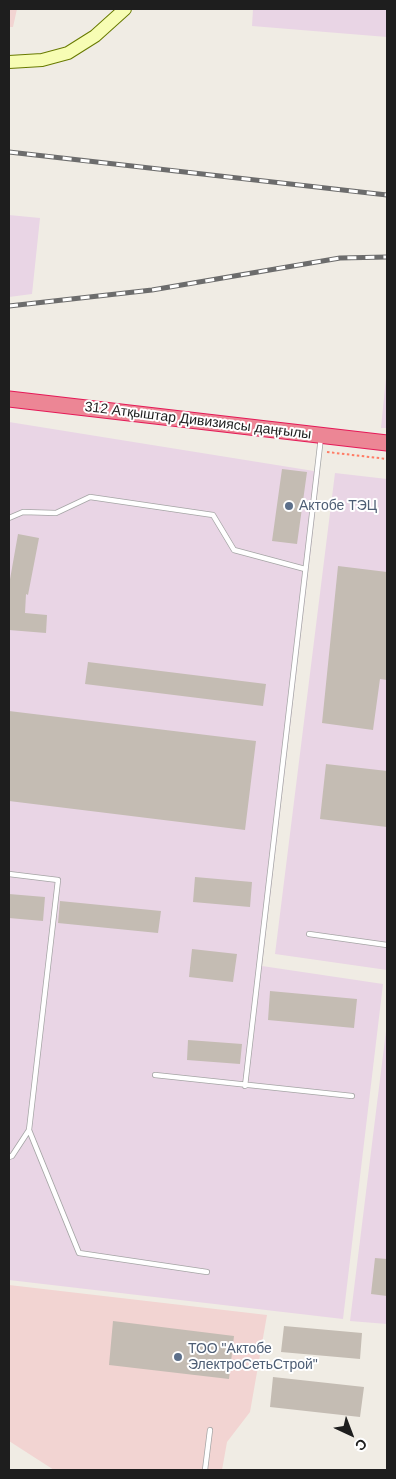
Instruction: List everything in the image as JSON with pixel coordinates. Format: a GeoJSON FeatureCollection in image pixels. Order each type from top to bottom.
{"type":"FeatureCollection","features":[{"type":"Feature","properties":{"kind":"highway","name":"312 Атқыштар Дивизиясы даңғылы"},"geometry":{"type":"LineString","coordinates":[[9,399],[387,443]]}},
{"type":"Feature","properties":{"kind":"street"},"geometry":{"type":"LineString","coordinates":[[9,62],[42,60],[68,53],[95,36],[125,9]]}},
{"type":"Feature","properties":{"kind":"lane"},"geometry":{"type":"LineString","coordinates":[[245,1086],[321,436]]}},
{"type":"Feature","properties":{"kind":"lane"},"geometry":{"type":"LineString","coordinates":[[9,518],[23,512],[56,513],[90,497],[213,515],[234,550],[305,569]]}},
{"type":"Feature","properties":{"kind":"lane"},"geometry":{"type":"LineString","coordinates":[[9,874],[58,880],[30,1130],[79,1253],[207,1272]]}},
{"type":"Feature","properties":{"kind":"lane"},"geometry":{"type":"LineString","coordinates":[[309,934],[387,945]]}},
{"type":"Feature","properties":{"kind":"lane"},"geometry":{"type":"LineString","coordinates":[[156,1075],[352,1096]]}},
{"type":"Feature","properties":{"kind":"lane"},"geometry":{"type":"LineString","coordinates":[[9,1157],[12,1156],[30,1130]]}},
{"type":"Feature","properties":{"kind":"lane"},"geometry":{"type":"LineString","coordinates":[[205,1470],[210,1430]]}},
{"type":"Feature","properties":{"kind":"path"},"geometry":{"type":"LineString","coordinates":[[319,451],[387,459]]}},
{"type":"Feature","properties":{"kind":"shaded area"},"geometry":{"type":"Polygon","coordinates":[[[9,9],[17,9],[13,27],[9,27],[9,9]]]}},
{"type":"Feature","properties":{"kind":"shaded area"},"geometry":{"type":"Polygon","coordinates":[[[253,9],[387,9],[387,37],[252,26],[253,9]]]}},
{"type":"Feature","properties":{"kind":"shaded area"},"geometry":{"type":"Polygon","coordinates":[[[9,215],[40,218],[32,294],[9,297],[9,215]]]}},
{"type":"Feature","properties":{"kind":"shaded area"},"geometry":{"type":"Polygon","coordinates":[[[387,368],[387,428],[381,428],[387,368]]]}},
{"type":"Feature","properties":{"kind":"shaded area"},"geometry":{"type":"Polygon","coordinates":[[[9,422],[320,472],[262,966],[383,984],[343,1319],[9,1280],[9,422]]]}},
{"type":"Feature","properties":{"kind":"shaded area"},"geometry":{"type":"Polygon","coordinates":[[[335,473],[387,479],[387,970],[275,954],[335,473]]]}},
{"type":"Feature","properties":{"kind":"shaded area"},"geometry":{"type":"Polygon","coordinates":[[[387,1023],[387,1324],[350,1321],[387,1023]]]}},
{"type":"Feature","properties":{"kind":"shaded area"},"geometry":{"type":"Polygon","coordinates":[[[9,1285],[267,1315],[250,1412],[227,1442],[222,1470],[54,1470],[9,1441],[9,1285]]]}},
{"type":"Feature","properties":{"kind":"building","name":"Актобе ТЭЦ"},"geometry":{"type":"Polygon","coordinates":[[[282,469],[307,472],[297,544],[272,541],[282,469]]]}},
{"type":"Feature","properties":{"kind":"building"},"geometry":{"type":"Polygon","coordinates":[[[18,534],[39,538],[28,595],[26,594],[25,613],[47,615],[46,633],[9,630],[9,585],[18,534]]]}},
{"type":"Feature","properties":{"kind":"building"},"geometry":{"type":"Polygon","coordinates":[[[338,566],[387,572],[387,680],[380,679],[373,730],[322,723],[338,566]]]}},
{"type":"Feature","properties":{"kind":"building"},"geometry":{"type":"Polygon","coordinates":[[[88,662],[266,684],[263,706],[85,684],[88,662]]]}},
{"type":"Feature","properties":{"kind":"building"},"geometry":{"type":"Polygon","coordinates":[[[9,711],[256,741],[245,830],[9,801],[9,711]]]}},
{"type":"Feature","properties":{"kind":"building"},"geometry":{"type":"Polygon","coordinates":[[[326,764],[387,771],[387,827],[320,819],[326,764]]]}},
{"type":"Feature","properties":{"kind":"building"},"geometry":{"type":"Polygon","coordinates":[[[195,877],[252,882],[250,907],[193,902],[195,877]]]}},
{"type":"Feature","properties":{"kind":"building"},"geometry":{"type":"Polygon","coordinates":[[[9,894],[45,897],[43,921],[9,918],[9,894]]]}},
{"type":"Feature","properties":{"kind":"building"},"geometry":{"type":"Polygon","coordinates":[[[60,901],[161,911],[158,933],[58,923],[60,901]]]}},
{"type":"Feature","properties":{"kind":"building"},"geometry":{"type":"Polygon","coordinates":[[[192,949],[237,954],[233,982],[189,977],[192,949]]]}},
{"type":"Feature","properties":{"kind":"building"},"geometry":{"type":"Polygon","coordinates":[[[270,991],[357,999],[354,1028],[268,1020],[270,991]]]}},
{"type":"Feature","properties":{"kind":"building"},"geometry":{"type":"Polygon","coordinates":[[[188,1040],[242,1044],[240,1064],[187,1060],[188,1040]]]}},
{"type":"Feature","properties":{"kind":"building"},"geometry":{"type":"Polygon","coordinates":[[[375,1258],[387,1259],[387,1296],[371,1294],[375,1258]]]}},
{"type":"Feature","properties":{"kind":"building"},"geometry":{"type":"Polygon","coordinates":[[[113,1321],[234,1336],[229,1379],[109,1365],[113,1321]]]}},
{"type":"Feature","properties":{"kind":"building"},"geometry":{"type":"Polygon","coordinates":[[[284,1326],[362,1333],[360,1359],[281,1352],[284,1326]]]}},
{"type":"Feature","properties":{"kind":"building"},"geometry":{"type":"Polygon","coordinates":[[[273,1377],[364,1387],[360,1417],[270,1407],[273,1377]]]}},
{"type":"Feature","properties":{"kind":"railway"},"geometry":{"type":"LineString","coordinates":[[9,152],[387,195]]}},
{"type":"Feature","properties":{"kind":"railway"},"geometry":{"type":"LineString","coordinates":[[9,306],[152,290],[340,258],[387,257]]}},
{"type":"Feature","properties":{"kind":"place","name":"Актобе ТЭЦ"},"geometry":{"type":"Point","coordinates":[289,506]}},
{"type":"Feature","properties":{"kind":"place","name":"ТОО \"Актобе ЭлектроСетьСтрой\""},"geometry":{"type":"Point","coordinates":[178,1357]}}]}
